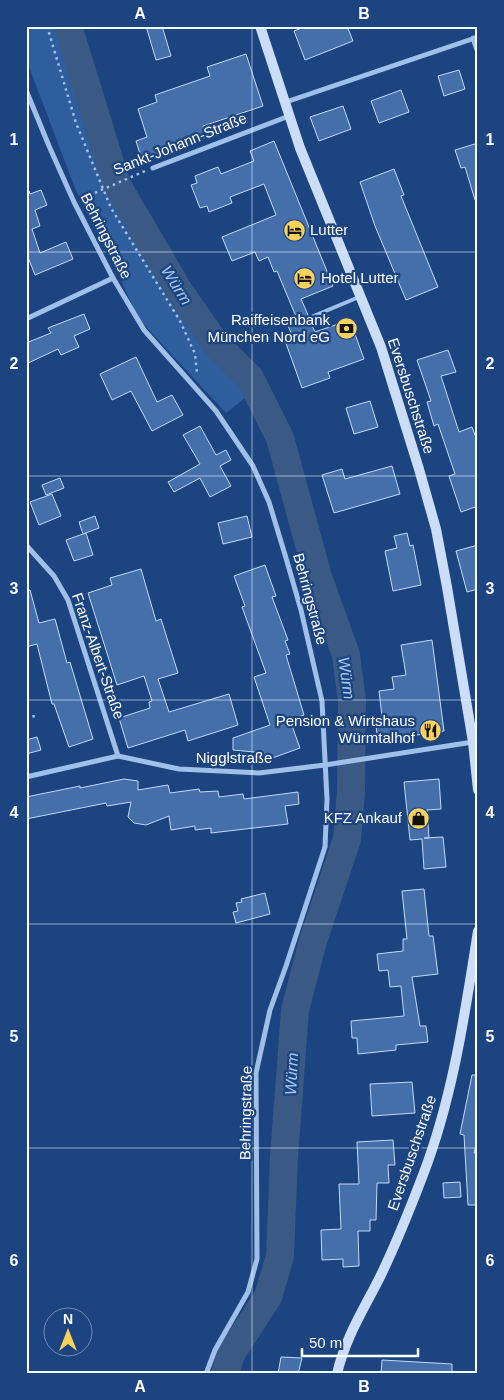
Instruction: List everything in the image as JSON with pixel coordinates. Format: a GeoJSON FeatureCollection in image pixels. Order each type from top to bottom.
{"type":"FeatureCollection","features":[{"type":"Feature","properties":{"kind":"main road","name":"Eversbuschstraße"},"geometry":{"type":"LineString","coordinates":[[260,26],[300,148],[381,347],[436,529],[474,727],[473,742],[478,790]]}},
{"type":"Feature","properties":{"kind":"main road","name":"Eversbuschstraße"},"geometry":{"type":"LineString","coordinates":[[338,1374],[340,1360],[351,1332],[380,1276],[423,1175],[439,1129],[452,1080],[478,931]]}},
{"type":"Feature","properties":{"kind":"street"},"geometry":{"type":"LineString","coordinates":[[285,103],[476,37],[478,53]]}},
{"type":"Feature","properties":{"kind":"street","name":"Behringstraße"},"geometry":{"type":"LineString","coordinates":[[26,90],[56,162],[113,278],[144,330],[216,411],[253,466],[269,502],[301,610],[322,701],[327,799],[325,847],[270,1010],[256,1073],[257,1259],[248,1292],[215,1350],[206,1374]]}},
{"type":"Feature","properties":{"kind":"street","name":"Sankt-Johann-Straße"},"geometry":{"type":"LineString","coordinates":[[154,168],[290,116]]}},
{"type":"Feature","properties":{"kind":"street"},"geometry":{"type":"LineString","coordinates":[[26,319],[113,278]]}},
{"type":"Feature","properties":{"kind":"street","name":"Franz-Albert-Straße"},"geometry":{"type":"LineString","coordinates":[[26,546],[54,576],[68,600],[118,756]]}},
{"type":"Feature","properties":{"kind":"street","name":"Nigglstraße"},"geometry":{"type":"LineString","coordinates":[[26,777],[118,756],[179,770],[259,773],[325,765],[473,742]]}},
{"type":"Feature","properties":{"kind":"lane"},"geometry":{"type":"LineString","coordinates":[[309,318],[361,296]]}},
{"type":"Feature","properties":{"kind":"path"},"geometry":{"type":"LineString","coordinates":[[47,26],[76,122],[111,208],[180,320],[195,354],[200,394]]}},
{"type":"Feature","properties":{"kind":"path","name":"Sankt-Johann-Straße"},"geometry":{"type":"LineString","coordinates":[[81,199],[154,168]]}},
{"type":"Feature","properties":{"kind":"path"},"geometry":{"type":"LineString","coordinates":[[26,718],[35,716]]}},
{"type":"Feature","properties":{"kind":"shaded area"},"geometry":{"type":"Polygon","coordinates":[[[26,26],[58,26],[69,56],[100,174],[110,194],[143,242],[177,307],[212,357],[250,394],[226,413],[137,317],[116,268],[75,188],[26,59],[26,26]]]}},
{"type":"Feature","properties":{"kind":"building"},"geometry":{"type":"Polygon","coordinates":[[[146,26],[162,26],[171,56],[156,60],[146,26]]]}},
{"type":"Feature","properties":{"kind":"building"},"geometry":{"type":"Polygon","coordinates":[[[307,26],[347,26],[353,41],[305,60],[294,31],[307,26]]]}},
{"type":"Feature","properties":{"kind":"building"},"geometry":{"type":"Polygon","coordinates":[[[246,54],[263,106],[203,126],[207,137],[142,160],[136,141],[147,137],[138,109],[157,102],[155,95],[210,76],[207,67],[246,54]]]}},
{"type":"Feature","properties":{"kind":"building"},"geometry":{"type":"Polygon","coordinates":[[[459,70],[465,89],[444,96],[438,76],[459,70]]]}},
{"type":"Feature","properties":{"kind":"building"},"geometry":{"type":"Polygon","coordinates":[[[401,90],[409,112],[379,123],[371,101],[401,90]]]}},
{"type":"Feature","properties":{"kind":"building"},"geometry":{"type":"Polygon","coordinates":[[[343,106],[351,129],[319,141],[310,117],[343,106]]]}},
{"type":"Feature","properties":{"kind":"building"},"geometry":{"type":"Polygon","coordinates":[[[274,141],[333,286],[301,299],[308,315],[305,319],[310,321],[315,332],[350,320],[364,359],[328,372],[330,378],[302,388],[283,335],[291,333],[287,323],[297,319],[277,271],[274,272],[268,257],[259,261],[255,252],[232,261],[222,237],[276,215],[264,184],[230,197],[232,203],[209,212],[207,206],[200,208],[191,185],[197,183],[195,176],[218,167],[221,174],[254,161],[250,151],[274,141]]]}},
{"type":"Feature","properties":{"kind":"building"},"geometry":{"type":"Polygon","coordinates":[[[478,143],[478,200],[475,200],[465,167],[461,168],[455,150],[478,143]]]}},
{"type":"Feature","properties":{"kind":"building"},"geometry":{"type":"Polygon","coordinates":[[[394,169],[404,195],[401,196],[438,287],[406,300],[375,226],[360,182],[394,169]]]}},
{"type":"Feature","properties":{"kind":"building"},"geometry":{"type":"Polygon","coordinates":[[[41,190],[47,205],[35,210],[40,226],[32,229],[40,253],[66,242],[73,259],[35,275],[26,252],[26,192],[29,191],[30,194],[41,190]]]}},
{"type":"Feature","properties":{"kind":"building"},"geometry":{"type":"Polygon","coordinates":[[[84,314],[90,329],[74,336],[79,347],[61,355],[58,349],[26,364],[26,343],[51,333],[48,328],[84,314]]]}},
{"type":"Feature","properties":{"kind":"building"},"geometry":{"type":"Polygon","coordinates":[[[448,350],[456,372],[441,376],[459,432],[472,427],[478,443],[478,506],[461,512],[449,476],[455,474],[438,424],[434,426],[427,402],[431,401],[417,360],[448,350]]]}},
{"type":"Feature","properties":{"kind":"building"},"geometry":{"type":"Polygon","coordinates":[[[136,357],[157,402],[172,395],[183,415],[152,431],[131,391],[112,400],[100,374],[136,357]]]}},
{"type":"Feature","properties":{"kind":"building"},"geometry":{"type":"Polygon","coordinates":[[[370,401],[378,427],[354,434],[346,408],[370,401]]]}},
{"type":"Feature","properties":{"kind":"building"},"geometry":{"type":"Polygon","coordinates":[[[200,426],[216,455],[226,450],[231,460],[220,466],[231,486],[210,497],[200,478],[174,492],[168,482],[200,464],[183,435],[200,426]]]}},
{"type":"Feature","properties":{"kind":"building"},"geometry":{"type":"Polygon","coordinates":[[[392,466],[400,494],[334,513],[322,475],[342,469],[345,479],[392,466]]]}},
{"type":"Feature","properties":{"kind":"building"},"geometry":{"type":"Polygon","coordinates":[[[60,478],[64,488],[46,495],[42,485],[60,478]]]}},
{"type":"Feature","properties":{"kind":"building"},"geometry":{"type":"Polygon","coordinates":[[[52,494],[61,516],[39,525],[30,502],[52,494]]]}},
{"type":"Feature","properties":{"kind":"building"},"geometry":{"type":"Polygon","coordinates":[[[95,516],[99,528],[83,534],[79,522],[95,516]]]}},
{"type":"Feature","properties":{"kind":"building"},"geometry":{"type":"Polygon","coordinates":[[[247,516],[252,537],[223,544],[218,523],[247,516]]]}},
{"type":"Feature","properties":{"kind":"building"},"geometry":{"type":"Polygon","coordinates":[[[86,533],[93,555],[74,561],[66,540],[86,533]]]}},
{"type":"Feature","properties":{"kind":"building"},"geometry":{"type":"Polygon","coordinates":[[[407,533],[410,546],[413,545],[421,585],[393,591],[385,551],[397,548],[394,536],[407,533]]]}},
{"type":"Feature","properties":{"kind":"building"},"geometry":{"type":"Polygon","coordinates":[[[478,545],[478,589],[467,592],[456,551],[478,545]]]}},
{"type":"Feature","properties":{"kind":"building"},"geometry":{"type":"Polygon","coordinates":[[[265,565],[276,596],[272,597],[288,640],[285,641],[290,654],[286,655],[304,715],[290,720],[300,748],[267,760],[264,753],[233,750],[233,738],[270,725],[254,677],[266,673],[242,607],[245,606],[234,576],[265,565]]]}},
{"type":"Feature","properties":{"kind":"building"},"geometry":{"type":"Polygon","coordinates":[[[141,569],[156,621],[161,619],[178,673],[158,679],[169,712],[229,694],[238,725],[188,741],[185,730],[128,748],[119,718],[150,708],[149,702],[152,701],[144,676],[117,685],[88,593],[112,585],[110,578],[141,569]]]}},
{"type":"Feature","properties":{"kind":"building"},"geometry":{"type":"Polygon","coordinates":[[[30,590],[39,623],[55,619],[67,663],[70,662],[93,739],[69,747],[54,704],[52,704],[37,644],[26,647],[26,591],[30,590]]]}},
{"type":"Feature","properties":{"kind":"building"},"geometry":{"type":"Polygon","coordinates":[[[432,640],[444,731],[378,741],[376,726],[383,725],[379,691],[394,689],[392,677],[406,675],[401,645],[432,640]]]}},
{"type":"Feature","properties":{"kind":"building"},"geometry":{"type":"Polygon","coordinates":[[[37,737],[41,750],[26,754],[26,740],[37,737]]]}},
{"type":"Feature","properties":{"kind":"building"},"geometry":{"type":"Polygon","coordinates":[[[124,779],[138,781],[138,790],[168,785],[170,793],[199,789],[200,792],[218,791],[219,797],[243,794],[244,799],[298,792],[299,804],[285,806],[288,824],[211,833],[211,828],[195,830],[195,826],[171,830],[169,816],[146,825],[134,823],[128,817],[131,802],[107,806],[106,803],[26,819],[26,797],[124,779]]]}},
{"type":"Feature","properties":{"kind":"building"},"geometry":{"type":"Polygon","coordinates":[[[439,779],[441,809],[427,810],[429,838],[443,837],[446,867],[424,869],[422,839],[410,840],[404,782],[439,779]]]}},
{"type":"Feature","properties":{"kind":"building"},"geometry":{"type":"Polygon","coordinates":[[[424,889],[429,936],[433,936],[438,974],[412,977],[420,1026],[426,1026],[428,1042],[396,1045],[396,1050],[358,1054],[357,1038],[352,1038],[351,1021],[404,1016],[401,986],[390,987],[388,970],[379,971],[377,954],[403,951],[403,939],[407,939],[402,891],[424,889]]]}},
{"type":"Feature","properties":{"kind":"building"},"geometry":{"type":"Polygon","coordinates":[[[265,893],[270,914],[236,923],[233,912],[238,911],[236,903],[242,902],[241,899],[265,893]]]}},
{"type":"Feature","properties":{"kind":"building"},"geometry":{"type":"Polygon","coordinates":[[[472,1075],[478,1075],[478,1137],[474,1153],[478,1153],[478,1205],[468,1205],[464,1135],[460,1134],[472,1075]]]}},
{"type":"Feature","properties":{"kind":"building"},"geometry":{"type":"Polygon","coordinates":[[[412,1082],[415,1113],[372,1116],[370,1084],[412,1082]]]}},
{"type":"Feature","properties":{"kind":"building"},"geometry":{"type":"Polygon","coordinates":[[[393,1140],[395,1165],[388,1165],[389,1183],[377,1183],[376,1220],[370,1220],[370,1231],[358,1231],[359,1266],[343,1267],[343,1259],[322,1260],[321,1230],[341,1229],[339,1184],[359,1184],[357,1142],[393,1140]]]}},
{"type":"Feature","properties":{"kind":"building"},"geometry":{"type":"Polygon","coordinates":[[[460,1182],[461,1197],[444,1198],[443,1183],[460,1182]]]}},
{"type":"Feature","properties":{"kind":"building"},"geometry":{"type":"Polygon","coordinates":[[[281,1357],[302,1358],[298,1374],[278,1374],[281,1357]]]}},
{"type":"Feature","properties":{"kind":"building"},"geometry":{"type":"Polygon","coordinates":[[[382,1360],[452,1364],[452,1374],[381,1374],[382,1360]]]}},
{"type":"Feature","properties":{"kind":"waterway","name":"Würm"},"geometry":{"type":"LineString","coordinates":[[68,26],[117,185],[179,291],[216,344],[250,378],[280,438],[318,577],[346,655],[352,701],[351,792],[347,839],[313,941],[295,1010],[284,1157],[280,1256],[268,1297],[231,1354],[225,1374]]}},
{"type":"Feature","properties":{"kind":"place","name":"Lutter"},"geometry":{"type":"Point","coordinates":[294,230]}},
{"type":"Feature","properties":{"kind":"place","name":"Hotel Lutter"},"geometry":{"type":"Point","coordinates":[305,278]}},
{"type":"Feature","properties":{"kind":"place","name":"Raiffeisenbank München Nord eG"},"geometry":{"type":"Point","coordinates":[346,329]}},
{"type":"Feature","properties":{"kind":"place","name":"Pension & Wirtshaus Würmtalhof"},"geometry":{"type":"Point","coordinates":[431,730]}},
{"type":"Feature","properties":{"kind":"place","name":"KFZ Ankauf"},"geometry":{"type":"Point","coordinates":[418,818]}}]}
